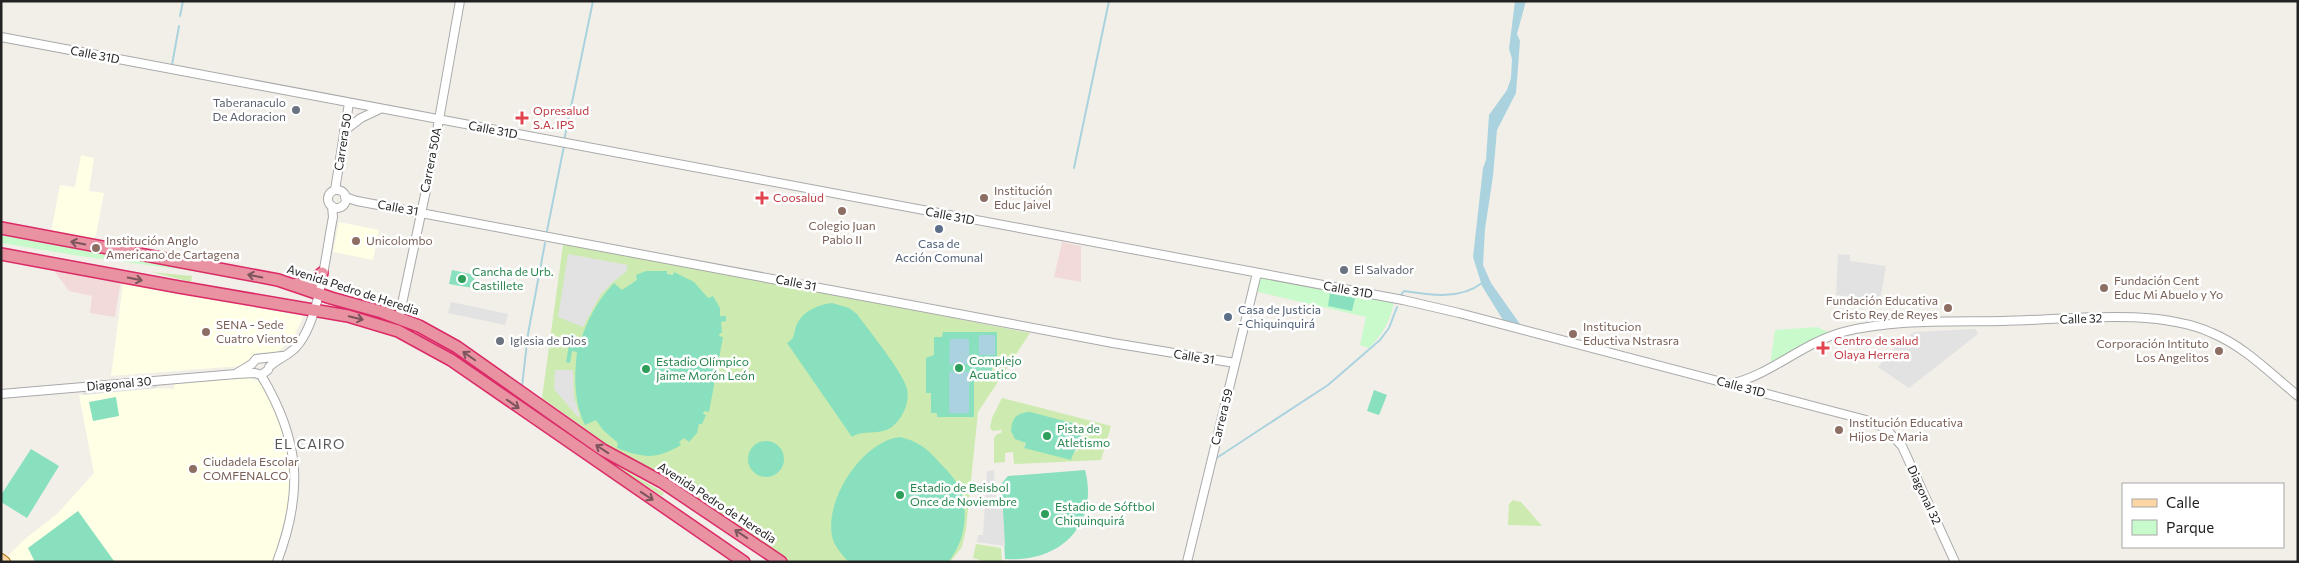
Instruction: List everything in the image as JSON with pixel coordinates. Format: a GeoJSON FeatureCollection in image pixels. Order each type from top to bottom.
{"type":"FeatureCollection","features":[{"type":"Feature","properties":{"kind":"highway","name":"Avenida Pedro de Heredia"},"geometry":{"type":"LineString","coordinates":[[1,228],[283,282],[399,318],[428,330],[457,347],[603,450],[662,482],[781,562]]}},
{"type":"Feature","properties":{"kind":"highway","name":"Avenida Pedro de Heredia"},"geometry":{"type":"LineString","coordinates":[[1,254],[314,310],[383,325],[406,334],[437,351],[744,562]]}},
{"type":"Feature","properties":{"kind":"highway"},"geometry":{"type":"LineString","coordinates":[[283,282],[308,284],[317,280],[322,273]]}},
{"type":"Feature","properties":{"kind":"main road"},"geometry":{"type":"LineString","coordinates":[[1,559],[5,562]]}},
{"type":"Feature","properties":{"kind":"street","name":"Carrera 50A"},"geometry":{"type":"LineString","coordinates":[[399,318],[439,120],[460,1]]}},
{"type":"Feature","properties":{"kind":"street","name":"Calle 31D"},"geometry":{"type":"LineString","coordinates":[[1,37],[1400,300],[1500,324],[1866,420],[1889,432]]}},
{"type":"Feature","properties":{"kind":"street","name":"Carrera 50"},"geometry":{"type":"LineString","coordinates":[[341,198],[337,181],[349,103]]}},
{"type":"Feature","properties":{"kind":"street"},"geometry":{"type":"LineString","coordinates":[[344,131],[361,118],[380,109]]}},
{"type":"Feature","properties":{"kind":"street"},"geometry":{"type":"LineString","coordinates":[[258,374],[269,368],[298,345],[314,310],[333,217],[341,198],[328,197],[332,206],[333,217]]}},
{"type":"Feature","properties":{"kind":"street","name":"Calle 31"},"geometry":{"type":"LineString","coordinates":[[332,206],[341,198],[1124,345],[1235,363]]}},
{"type":"Feature","properties":{"kind":"street","name":"Carrera 59"},"geometry":{"type":"LineString","coordinates":[[1187,562],[1257,273]]}},
{"type":"Feature","properties":{"kind":"street","name":"Calle 32"},"geometry":{"type":"LineString","coordinates":[[1728,384],[1753,377],[1801,350],[1842,332],[1885,325],[2127,317],[2166,320],[2190,325],[2224,339],[2298,396]]}},
{"type":"Feature","properties":{"kind":"street"},"geometry":{"type":"LineString","coordinates":[[277,562],[293,500],[295,466],[288,430],[270,389],[252,364],[256,359],[282,356]]}},
{"type":"Feature","properties":{"kind":"street"},"geometry":{"type":"LineString","coordinates":[[261,358],[267,361],[270,389]]}},
{"type":"Feature","properties":{"kind":"street","name":"Diagonal 30"},"geometry":{"type":"LineString","coordinates":[[236,374],[252,364]]}},
{"type":"Feature","properties":{"kind":"street","name":"Diagonal 30"},"geometry":{"type":"LineString","coordinates":[[1,394],[236,374],[258,374]]}},
{"type":"Feature","properties":{"kind":"street","name":"Diagonal 32"},"geometry":{"type":"LineString","coordinates":[[1889,432],[1902,446],[1955,562]]}},
{"type":"Feature","properties":{"kind":"shaded area"},"geometry":{"type":"Polygon","coordinates":[[[81,155],[94,158],[89,191],[104,193],[95,240],[51,232],[60,185],[75,187],[81,155]]]}},
{"type":"Feature","properties":{"kind":"shaded area","name":"Unicolombo"},"geometry":{"type":"Polygon","coordinates":[[[339,222],[379,230],[373,260],[333,252],[339,222]]]}},
{"type":"Feature","properties":{"kind":"shaded area"},"geometry":{"type":"Polygon","coordinates":[[[1062,242],[1081,246],[1081,282],[1054,277],[1062,242]]]}},
{"type":"Feature","properties":{"kind":"shaded area"},"geometry":{"type":"Polygon","coordinates":[[[568,254],[628,265],[626,272],[601,294],[583,327],[558,317],[568,254]]]}},
{"type":"Feature","properties":{"kind":"shaded area"},"geometry":{"type":"Polygon","coordinates":[[[1838,254],[1850,255],[1850,261],[1886,266],[1880,300],[1836,295],[1838,254]]]}},
{"type":"Feature","properties":{"kind":"shaded area"},"geometry":{"type":"Polygon","coordinates":[[[51,267],[121,279],[115,317],[90,313],[92,296],[69,291],[51,267]]]}},
{"type":"Feature","properties":{"kind":"shaded area","name":"SENA - Sede Cuatro Vientos"},"geometry":{"type":"Polygon","coordinates":[[[123,284],[304,316],[292,340],[281,349],[277,352],[256,353],[241,366],[111,376],[123,284]]]}},
{"type":"Feature","properties":{"kind":"shaded area"},"geometry":{"type":"Polygon","coordinates":[[[451,302],[508,314],[505,325],[448,313],[451,302]]]}},
{"type":"Feature","properties":{"kind":"shaded area"},"geometry":{"type":"Polygon","coordinates":[[[1976,329],[1978,334],[1909,388],[1878,367],[1892,350],[1914,332],[1976,329]]]}},
{"type":"Feature","properties":{"kind":"shaded area"},"geometry":{"type":"Polygon","coordinates":[[[555,370],[573,370],[574,397],[580,417],[554,389],[555,370]]]}},
{"type":"Feature","properties":{"kind":"shaded area","name":"Ciudadela Escolar COMFENALCO"},"geometry":{"type":"Polygon","coordinates":[[[247,377],[260,382],[274,407],[285,431],[292,465],[290,498],[273,562],[13,562],[7,557],[25,539],[57,514],[94,473],[79,395],[157,388],[174,389],[174,384],[247,377]]]}},
{"type":"Feature","properties":{"kind":"shaded area"},"geometry":{"type":"Polygon","coordinates":[[[157,383],[157,388],[83,395],[83,390],[157,383]]]}},
{"type":"Feature","properties":{"kind":"shaded area"},"geometry":{"type":"Polygon","coordinates":[[[994,470],[996,499],[1003,509],[1005,546],[977,542],[978,535],[983,535],[987,471],[994,470]]]}},
{"type":"Feature","properties":{"kind":"green space"},"geometry":{"type":"Polygon","coordinates":[[[1,231],[281,284],[280,287],[186,270],[86,257],[1,243],[1,231]]]}},
{"type":"Feature","properties":{"kind":"green space"},"geometry":{"type":"Polygon","coordinates":[[[565,242],[1030,333],[978,412],[966,529],[962,547],[950,562],[790,562],[672,479],[615,450],[542,398],[563,245],[565,242]]]}},
{"type":"Feature","properties":{"kind":"green space","name":"Cancha de Urb. Castillete"},"geometry":{"type":"Polygon","coordinates":[[[452,270],[475,275],[473,288],[449,284],[452,270]]]}},
{"type":"Feature","properties":{"kind":"green space","name":"Estadio Olímpico Jaime Morón León"},"geometry":{"type":"Polygon","coordinates":[[[646,271],[667,271],[667,274],[673,275],[674,272],[694,282],[708,298],[713,296],[720,308],[720,316],[726,316],[726,321],[721,322],[722,333],[719,336],[723,337],[709,412],[704,411],[703,414],[706,415],[702,424],[699,424],[697,433],[689,442],[684,438],[679,442],[681,445],[672,450],[649,456],[617,448],[618,443],[603,430],[596,420],[585,425],[577,399],[575,370],[577,352],[572,351],[570,363],[566,362],[571,334],[575,334],[574,344],[579,345],[593,312],[602,297],[614,283],[622,290],[637,280],[636,275],[646,271]]]}},
{"type":"Feature","properties":{"kind":"green space"},"geometry":{"type":"Polygon","coordinates":[[[151,272],[192,276],[191,282],[151,272]]]}},
{"type":"Feature","properties":{"kind":"green space"},"geometry":{"type":"Polygon","coordinates":[[[1258,276],[1394,302],[1385,327],[1369,348],[1360,345],[1366,317],[1254,291],[1258,276]]]}},
{"type":"Feature","properties":{"kind":"green space"},"geometry":{"type":"Polygon","coordinates":[[[1330,293],[1355,298],[1352,311],[1328,306],[1330,293]]]}},
{"type":"Feature","properties":{"kind":"green space"},"geometry":{"type":"Polygon","coordinates":[[[832,303],[849,308],[857,314],[893,362],[904,382],[908,394],[905,409],[896,423],[887,430],[861,433],[852,437],[787,343],[793,338],[797,324],[804,315],[814,308],[832,303]]]}},
{"type":"Feature","properties":{"kind":"green space"},"geometry":{"type":"Polygon","coordinates":[[[1817,327],[1830,333],[1770,365],[1775,330],[1817,327]]]}},
{"type":"Feature","properties":{"kind":"green space","name":"Complejo Acuatico"},"geometry":{"type":"Polygon","coordinates":[[[943,332],[997,332],[997,360],[992,360],[992,377],[974,377],[974,417],[937,417],[937,413],[931,413],[931,393],[926,393],[926,358],[934,355],[934,337],[942,337],[943,332]]]}},
{"type":"Feature","properties":{"kind":"green space"},"geometry":{"type":"Polygon","coordinates":[[[1374,390],[1387,395],[1379,415],[1367,411],[1374,390]]]}},
{"type":"Feature","properties":{"kind":"green space"},"geometry":{"type":"Polygon","coordinates":[[[116,397],[119,416],[93,421],[89,402],[116,397]]]}},
{"type":"Feature","properties":{"kind":"green space"},"geometry":{"type":"Polygon","coordinates":[[[1002,398],[1111,426],[1101,460],[1014,464],[1013,452],[1005,453],[1005,462],[994,463],[994,438],[1002,430],[993,431],[990,428],[992,418],[1002,398]],[[1026,443],[1024,447],[1073,453],[1078,450],[1026,443]]]}},
{"type":"Feature","properties":{"kind":"green space","name":"Pista de Atletismo"},"geometry":{"type":"Polygon","coordinates":[[[1030,412],[1076,424],[1081,434],[1081,439],[1071,460],[1024,448],[1026,443],[1015,439],[1011,431],[1012,423],[1018,415],[1030,412]]]}},
{"type":"Feature","properties":{"kind":"green space","name":"Estadio de Beisbol Once de Noviembre"},"geometry":{"type":"Polygon","coordinates":[[[900,437],[917,443],[926,449],[954,479],[959,488],[965,510],[965,520],[958,547],[948,562],[849,562],[833,540],[831,525],[833,508],[839,492],[859,461],[872,449],[886,441],[900,437]]]}},
{"type":"Feature","properties":{"kind":"green space"},"geometry":{"type":"Polygon","coordinates":[[[766,441],[773,442],[779,446],[783,452],[783,466],[779,472],[773,476],[766,477],[759,476],[753,472],[749,466],[748,459],[749,452],[753,446],[759,442],[766,441]]]}},
{"type":"Feature","properties":{"kind":"green space"},"geometry":{"type":"Polygon","coordinates":[[[31,449],[59,466],[27,518],[1,502],[1,495],[31,449]]]}},
{"type":"Feature","properties":{"kind":"green space"},"geometry":{"type":"Polygon","coordinates":[[[591,450],[664,493],[662,496],[591,450]]]}},
{"type":"Feature","properties":{"kind":"green space","name":"Estadio de Sóftbol Chiquinquirá"},"geometry":{"type":"Polygon","coordinates":[[[1085,470],[1088,489],[1087,506],[1081,522],[1072,536],[1044,554],[1026,558],[1005,559],[1001,484],[1008,476],[1085,470]]]}},
{"type":"Feature","properties":{"kind":"green space"},"geometry":{"type":"Polygon","coordinates":[[[1513,500],[1521,502],[1542,526],[1508,525],[1509,504],[1513,500]]]}},
{"type":"Feature","properties":{"kind":"green space"},"geometry":{"type":"Polygon","coordinates":[[[78,511],[114,561],[35,562],[28,548],[78,511]]]}},
{"type":"Feature","properties":{"kind":"green space"},"geometry":{"type":"Polygon","coordinates":[[[976,544],[1001,548],[1002,561],[987,562],[973,558],[976,544]]]}},
{"type":"Feature","properties":{"kind":"water"},"geometry":{"type":"Polygon","coordinates":[[[1515,1],[1526,1],[1517,34],[1520,41],[1516,93],[1497,130],[1493,176],[1485,229],[1483,265],[1491,283],[1520,324],[1503,320],[1482,286],[1473,257],[1483,168],[1486,160],[1489,115],[1507,90],[1511,78],[1512,59],[1509,49],[1515,1]]]}},
{"type":"Feature","properties":{"kind":"water"},"geometry":{"type":"Polygon","coordinates":[[[979,335],[995,335],[995,355],[979,355],[979,335]]]}},
{"type":"Feature","properties":{"kind":"water"},"geometry":{"type":"Polygon","coordinates":[[[950,339],[969,339],[969,364],[949,364],[950,339]]]}},
{"type":"Feature","properties":{"kind":"water"},"geometry":{"type":"Polygon","coordinates":[[[949,372],[969,372],[969,413],[949,413],[949,372]]]}},
{"type":"Feature","properties":{"kind":"waterway"},"geometry":{"type":"LineString","coordinates":[[180,16],[183,1]]}},
{"type":"Feature","properties":{"kind":"waterway"},"geometry":{"type":"LineString","coordinates":[[564,141],[593,1]]}},
{"type":"Feature","properties":{"kind":"waterway"},"geometry":{"type":"LineString","coordinates":[[1074,168],[1109,1]]}},
{"type":"Feature","properties":{"kind":"waterway"},"geometry":{"type":"LineString","coordinates":[[172,65],[179,26]]}},
{"type":"Feature","properties":{"kind":"waterway"},"geometry":{"type":"LineString","coordinates":[[547,231],[564,146]]}},
{"type":"Feature","properties":{"kind":"waterway"},"geometry":{"type":"LineString","coordinates":[[522,386],[528,334],[545,243]]}},
{"type":"Feature","properties":{"kind":"waterway"},"geometry":{"type":"LineString","coordinates":[[1400,296],[1404,291],[1434,295],[1455,294],[1464,292],[1482,283]]}},
{"type":"Feature","properties":{"kind":"waterway"},"geometry":{"type":"LineString","coordinates":[[1215,459],[1328,385],[1380,340],[1389,328],[1397,307]]}},
{"type":"Feature","properties":{"kind":"place","name":"Taberanaculo De Adoracion"},"geometry":{"type":"Point","coordinates":[296,110]}},
{"type":"Feature","properties":{"kind":"place","name":"Opresalud S.A. IPS"},"geometry":{"type":"Point","coordinates":[522,118]}},
{"type":"Feature","properties":{"kind":"place","name":"Coosalud"},"geometry":{"type":"Point","coordinates":[762,198]}},
{"type":"Feature","properties":{"kind":"place","name":"Institución Educ Jaivel"},"geometry":{"type":"Point","coordinates":[984,198]}},
{"type":"Feature","properties":{"kind":"place","name":"Colegio Juan Pablo II"},"geometry":{"type":"Point","coordinates":[842,211]}},
{"type":"Feature","properties":{"kind":"place","name":"Casa de Acción Comunal"},"geometry":{"type":"Point","coordinates":[939,229]}},
{"type":"Feature","properties":{"kind":"place","name":"Unicolombo"},"geometry":{"type":"Point","coordinates":[356,241]}},
{"type":"Feature","properties":{"kind":"place","name":"Institución Anglo Americano de Cartagena"},"geometry":{"type":"Point","coordinates":[96,248]}},
{"type":"Feature","properties":{"kind":"place","name":"El Salvador"},"geometry":{"type":"Point","coordinates":[1344,270]}},
{"type":"Feature","properties":{"kind":"place","name":"Cancha de Urb. Castillete"},"geometry":{"type":"Point","coordinates":[462,279]}},
{"type":"Feature","properties":{"kind":"place","name":"Fundación Cent Educ Mi Abuelo y Yo"},"geometry":{"type":"Point","coordinates":[2104,288]}},
{"type":"Feature","properties":{"kind":"place","name":"Fundación Educativa Cristo Rey de Reyes"},"geometry":{"type":"Point","coordinates":[1948,308]}},
{"type":"Feature","properties":{"kind":"place","name":"Casa de Justicia - Chiquinquirá"},"geometry":{"type":"Point","coordinates":[1228,317]}},
{"type":"Feature","properties":{"kind":"place","name":"SENA - Sede Cuatro Vientos"},"geometry":{"type":"Point","coordinates":[206,332]}},
{"type":"Feature","properties":{"kind":"place","name":"Institucion Eductiva Nstrasra"},"geometry":{"type":"Point","coordinates":[1573,334]}},
{"type":"Feature","properties":{"kind":"place","name":"Iglesia de Dios"},"geometry":{"type":"Point","coordinates":[500,341]}},
{"type":"Feature","properties":{"kind":"place","name":"Centro de salud Olaya Herrera"},"geometry":{"type":"Point","coordinates":[1823,348]}},
{"type":"Feature","properties":{"kind":"place","name":"Corporación Intituto Los Angelitos"},"geometry":{"type":"Point","coordinates":[2219,351]}},
{"type":"Feature","properties":{"kind":"place","name":"Complejo Acuatico"},"geometry":{"type":"Point","coordinates":[959,368]}},
{"type":"Feature","properties":{"kind":"place","name":"Estadio Olímpico Jaime Morón León"},"geometry":{"type":"Point","coordinates":[646,369]}},
{"type":"Feature","properties":{"kind":"place","name":"Institución Educativa Hijos De Maria"},"geometry":{"type":"Point","coordinates":[1839,430]}},
{"type":"Feature","properties":{"kind":"place","name":"Pista de Atletismo"},"geometry":{"type":"Point","coordinates":[1047,436]}},
{"type":"Feature","properties":{"kind":"place","name":"Ciudadela Escolar COMFENALCO"},"geometry":{"type":"Point","coordinates":[193,469]}},
{"type":"Feature","properties":{"kind":"place","name":"Estadio de Beisbol Once de Noviembre"},"geometry":{"type":"Point","coordinates":[900,495]}},
{"type":"Feature","properties":{"kind":"place","name":"Estadio de Sóftbol Chiquinquirá"},"geometry":{"type":"Point","coordinates":[1045,514]}},
{"type":"Feature","properties":{"kind":"district","name":"EL CAIRO"},"geometry":{"type":"Point","coordinates":[310,444]}}]}
